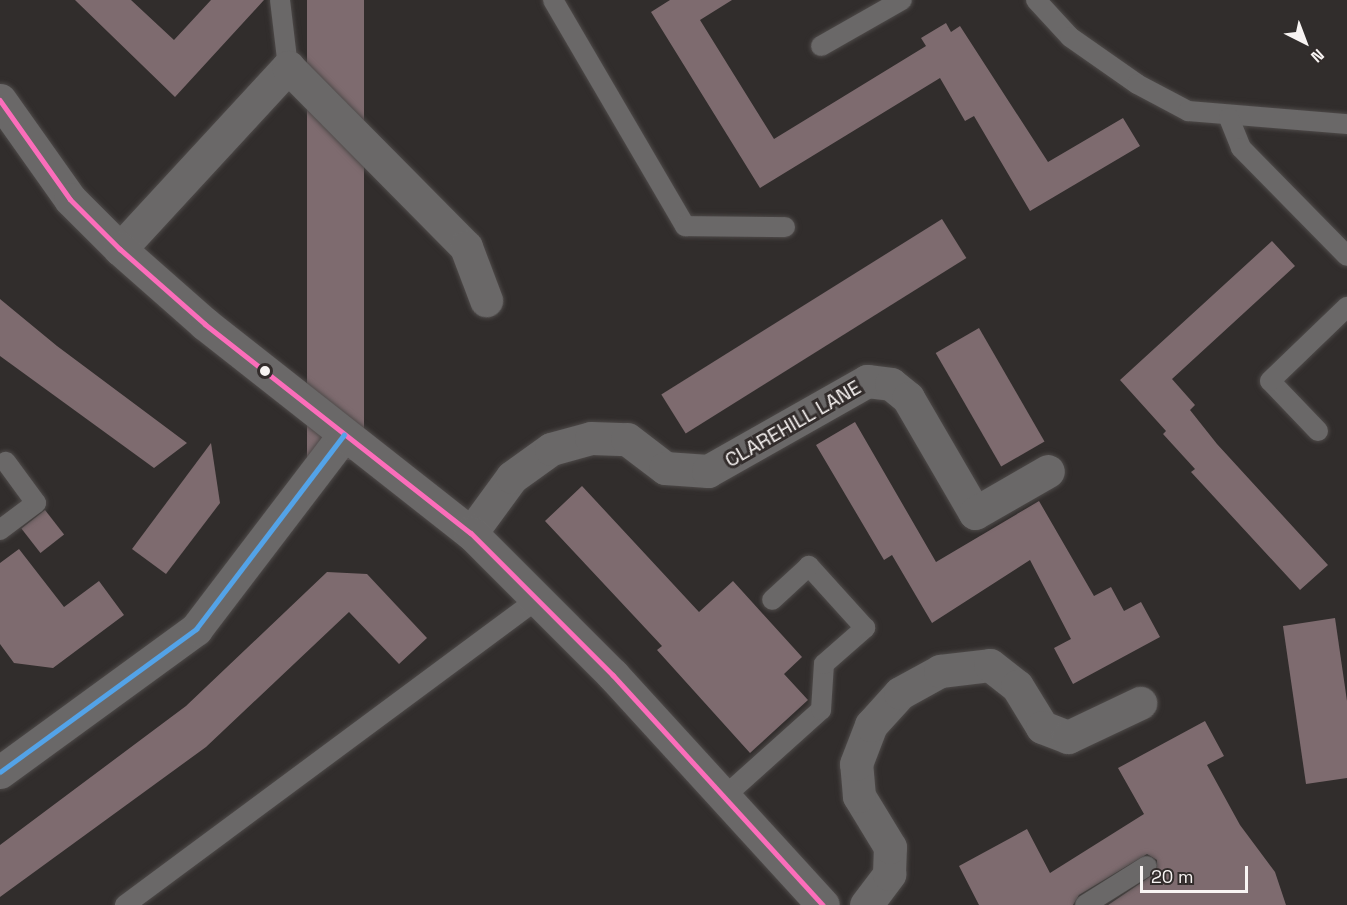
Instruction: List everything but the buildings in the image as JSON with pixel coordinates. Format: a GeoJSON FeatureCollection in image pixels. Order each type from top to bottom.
{"type":"FeatureCollection","features":[{"type":"Feature","properties":{"kind":"street"},"geometry":{"type":"LineString","coordinates":[[120,249],[288,67],[466,247],[486,300]]}},
{"type":"Feature","properties":{"kind":"street"},"geometry":{"type":"LineString","coordinates":[[0,100],[63,190],[120,249],[344,435],[471,533],[539,597],[824,905]]}},
{"type":"Feature","properties":{"kind":"street","name":"CLAREHILL LANE"},"geometry":{"type":"LineString","coordinates":[[471,533],[512,477],[550,449],[591,438],[627,439],[664,468],[708,471],[867,381],[891,384],[908,398],[975,513],[1047,471]]}},
{"type":"Feature","properties":{"kind":"street"},"geometry":{"type":"LineString","coordinates":[[4,761],[196,629],[344,435]]}},
{"type":"Feature","properties":{"kind":"street"},"geometry":{"type":"LineString","coordinates":[[866,905],[889,874],[890,847],[859,795],[856,764],[871,725],[900,693],[940,671],[990,665],[1017,686],[1042,727],[1068,737],[1140,703]]}},
{"type":"Feature","properties":{"kind":"lane"},"geometry":{"type":"LineString","coordinates":[[280,0],[288,67]]}},
{"type":"Feature","properties":{"kind":"lane"},"geometry":{"type":"LineString","coordinates":[[553,0],[685,226],[785,227]]}},
{"type":"Feature","properties":{"kind":"lane"},"geometry":{"type":"LineString","coordinates":[[821,46],[902,0]]}},
{"type":"Feature","properties":{"kind":"lane"},"geometry":{"type":"LineString","coordinates":[[1036,0],[1070,37],[1137,84],[1188,111],[1229,118],[1347,124]]}},
{"type":"Feature","properties":{"kind":"lane"},"geometry":{"type":"LineString","coordinates":[[1229,118],[1240,148],[1347,256]]}},
{"type":"Feature","properties":{"kind":"lane"},"geometry":{"type":"LineString","coordinates":[[1318,431],[1270,381],[1347,307]]}},
{"type":"Feature","properties":{"kind":"lane"},"geometry":{"type":"LineString","coordinates":[[0,530],[36,502],[6,462]]}},
{"type":"Feature","properties":{"kind":"lane"},"geometry":{"type":"LineString","coordinates":[[725,796],[821,710],[824,664],[865,628],[809,566],[772,600]]}},
{"type":"Feature","properties":{"kind":"lane"},"geometry":{"type":"LineString","coordinates":[[125,905],[539,597]]}},
{"type":"Feature","properties":{"kind":"lane"},"geometry":{"type":"LineString","coordinates":[[1085,905],[1147,866]]}},
{"type":"Feature","properties":{"kind":"transit line"},"geometry":{"type":"LineString","coordinates":[[0,100],[70,199],[120,249],[205,324],[471,533],[613,675],[823,905]]}},
{"type":"Feature","properties":{"kind":"transit line"},"geometry":{"type":"LineString","coordinates":[[0,772],[196,629],[344,435]]}}]}
